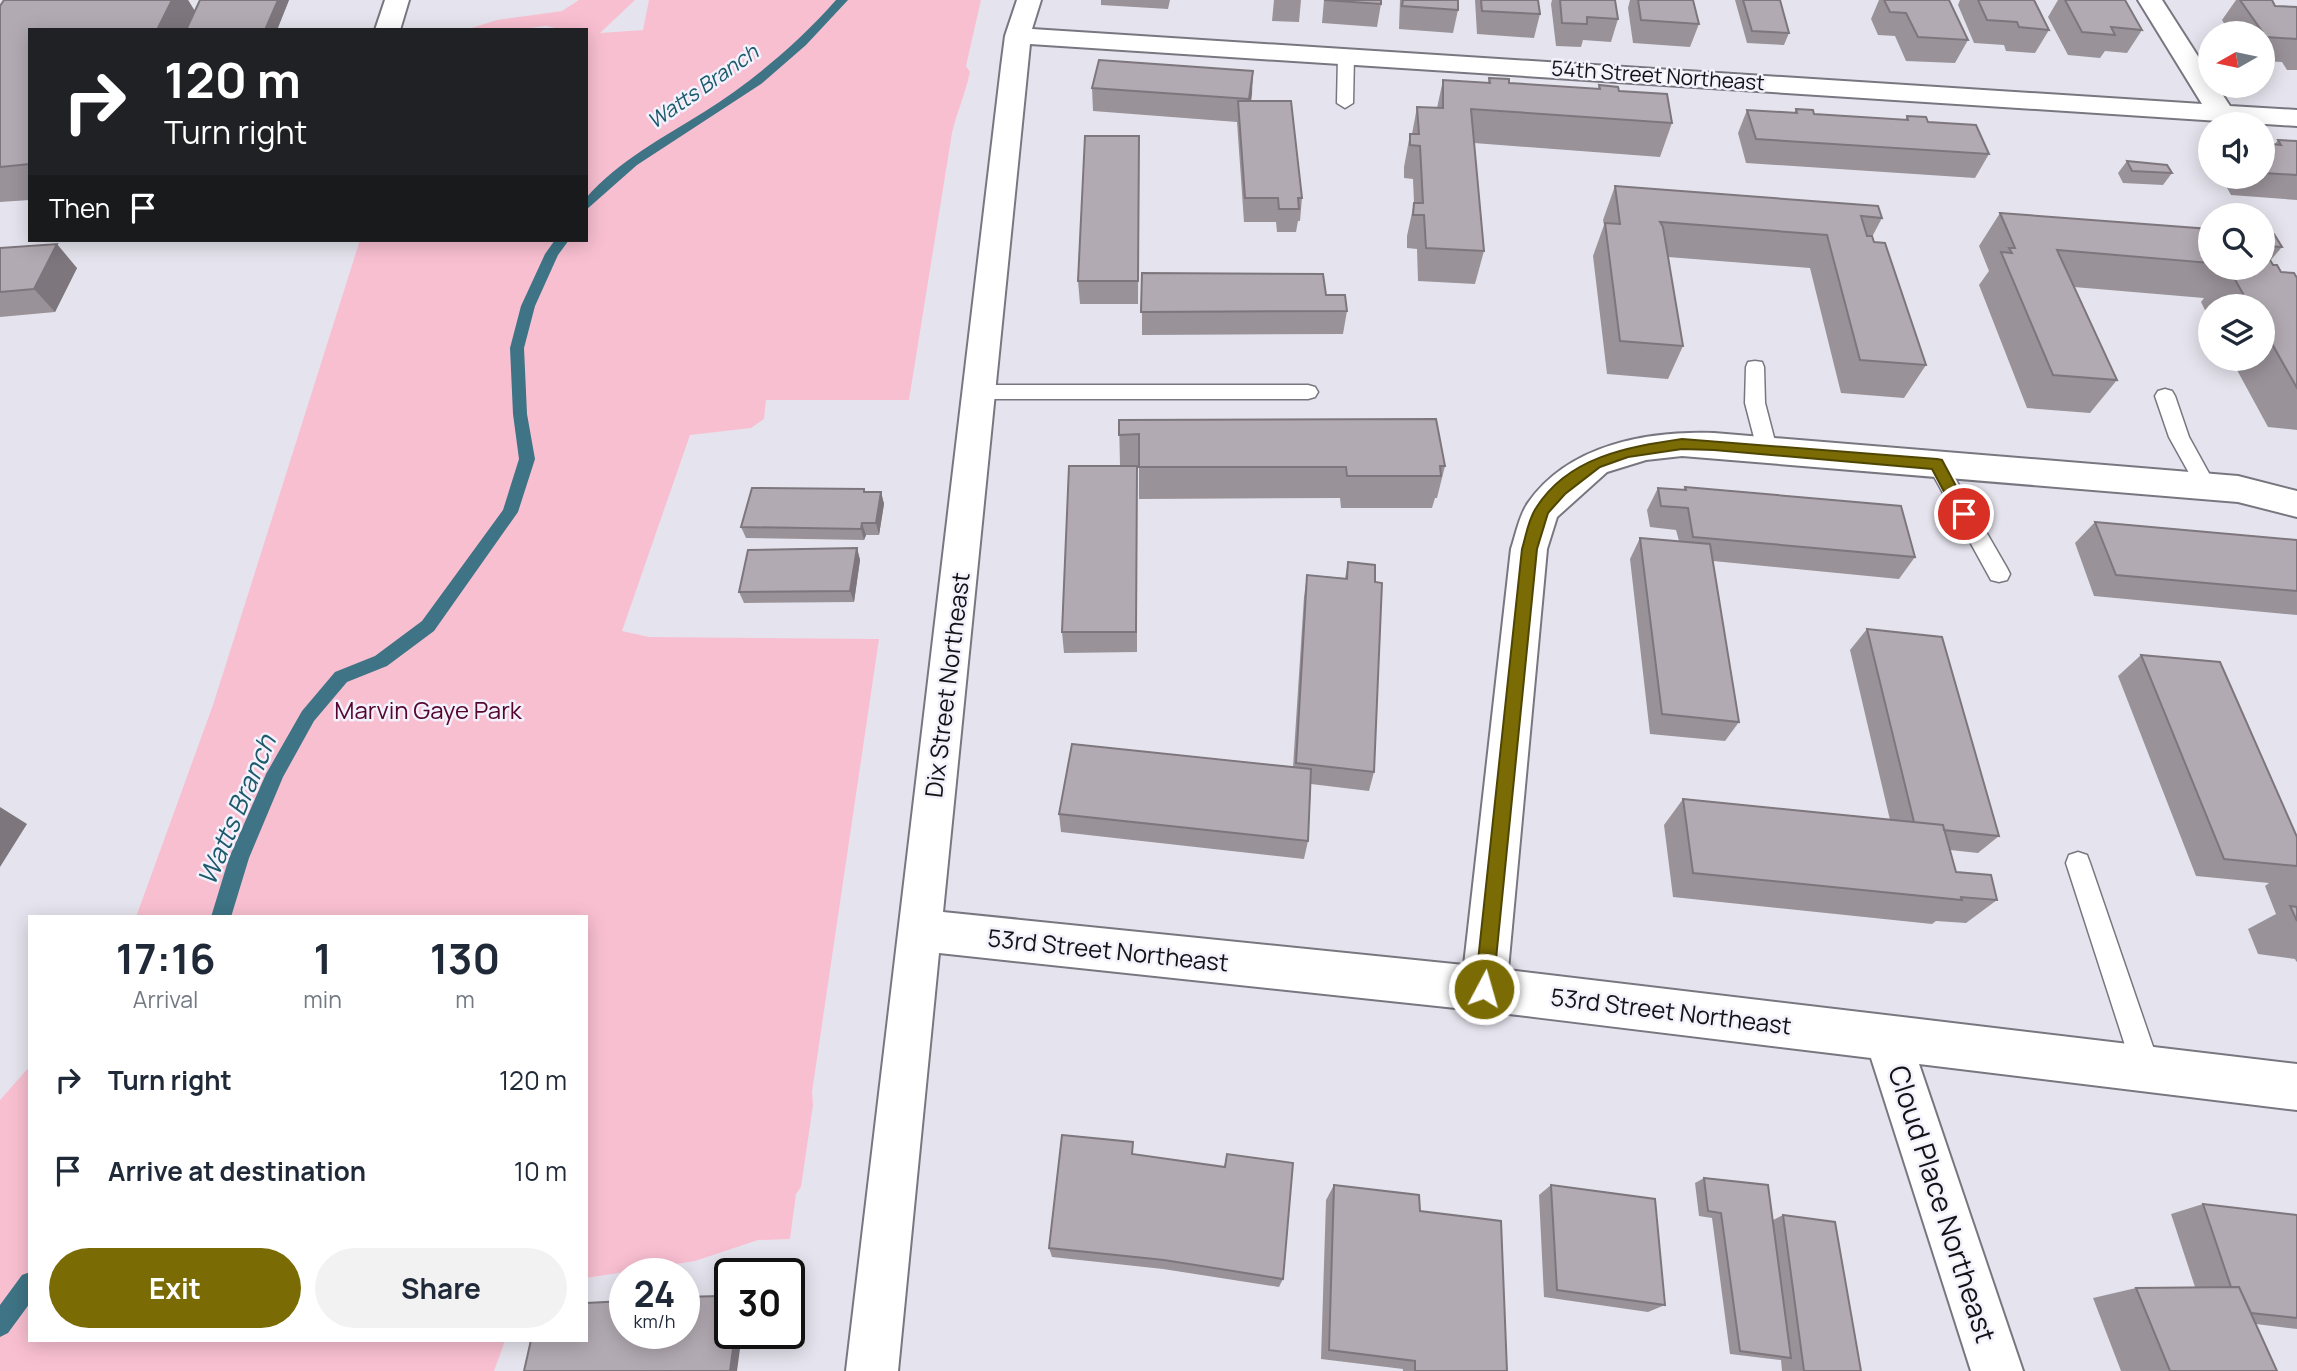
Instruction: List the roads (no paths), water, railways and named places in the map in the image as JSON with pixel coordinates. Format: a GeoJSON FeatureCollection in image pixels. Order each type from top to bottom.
{"type":"FeatureCollection","features":[{"type":"Feature","properties":{"kind":"street"},"geometry":{"type":"LineString","coordinates":[[388,28],[397,0]]}},
{"type":"Feature","properties":{"kind":"street","name":"Dix Street Northeast"},"geometry":{"type":"LineString","coordinates":[[872,1371],[1018,36],[1029,0]]}},
{"type":"Feature","properties":{"kind":"street"},"geometry":{"type":"LineString","coordinates":[[2150,0],[2220,112]]}},
{"type":"Feature","properties":{"kind":"street","name":"54th Street Northeast"},"geometry":{"type":"LineString","coordinates":[[1018,36],[2206,112]]}},
{"type":"Feature","properties":{"kind":"street","name":"54th Street Northeast"},"geometry":{"type":"LineString","coordinates":[[2275,117],[2297,118]]}},
{"type":"Feature","properties":{"kind":"street"},"geometry":{"type":"LineString","coordinates":[[1484,989],[1529,549],[1541,511],[1560,491],[1595,463],[1627,452],[1682,444],[2238,489],[2297,504]]}},
{"type":"Feature","properties":{"kind":"street","name":"53rd Street Northeast"},"geometry":{"type":"LineString","coordinates":[[920,930],[1046,946],[1484,989],[2297,1087]]}},
{"type":"Feature","properties":{"kind":"street","name":"Cloud Place Northeast"},"geometry":{"type":"LineString","coordinates":[[1887,1037],[1997,1371]]}},
{"type":"Feature","properties":{"kind":"lane"},"geometry":{"type":"LineString","coordinates":[[1345,103],[1346,56]]}},
{"type":"Feature","properties":{"kind":"lane"},"geometry":{"type":"LineString","coordinates":[[1755,367],[1755,402],[1767,449]]}},
{"type":"Feature","properties":{"kind":"lane"},"geometry":{"type":"LineString","coordinates":[[981,392],[1307,392]]}},
{"type":"Feature","properties":{"kind":"lane"},"geometry":{"type":"LineString","coordinates":[[2165,396],[2179,437],[2206,486]]}},
{"type":"Feature","properties":{"kind":"lane"},"geometry":{"type":"LineString","coordinates":[[1937,464],[1999,574]]}},
{"type":"Feature","properties":{"kind":"lane"},"geometry":{"type":"LineString","coordinates":[[2078,863],[2146,1067]]}},
{"type":"Feature","properties":{"kind":"waterway","name":"Watts Branch"},"geometry":{"type":"LineString","coordinates":[[588,204],[633,162],[725,104],[772,69],[816,29],[842,0]]}},
{"type":"Feature","properties":{"kind":"waterway","name":"Watts Branch"},"geometry":{"type":"LineString","coordinates":[[222,915],[239,858],[275,774],[308,716],[341,677],[381,661],[428,626],[510,512],[527,459],[520,414],[517,348],[528,306],[552,254],[561,242]]}},
{"type":"Feature","properties":{"kind":"waterway","name":"Watts Branch"},"geometry":{"type":"LineString","coordinates":[[0,1325],[28,1286]]}},
{"type":"Feature","properties":{"kind":"park label","name":"Marvin Gaye Park"},"geometry":{"type":"Point","coordinates":[428,711]}}]}
